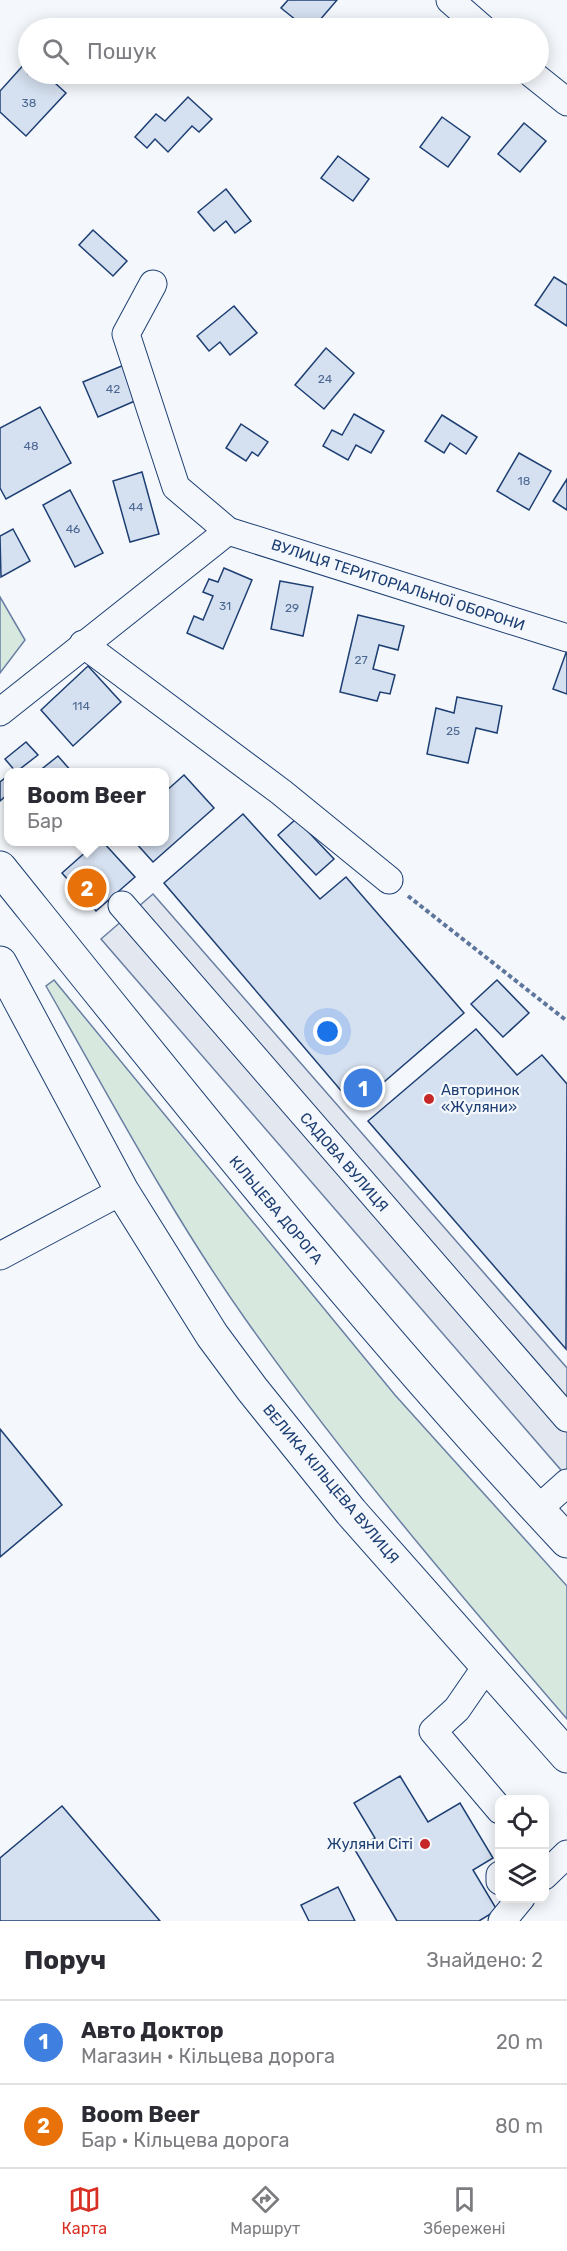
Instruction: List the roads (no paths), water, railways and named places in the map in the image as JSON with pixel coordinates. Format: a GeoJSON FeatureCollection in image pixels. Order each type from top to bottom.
{"type":"FeatureCollection","features":[{"type":"Feature","properties":{"kind":"highway","name":"КІЛЬЦЕВА ДОРОГА"},"geometry":{"type":"LineString","coordinates":[[0,868],[266,1199],[423,1382],[567,1541]]}},
{"type":"Feature","properties":{"kind":"highway"},"geometry":{"type":"LineString","coordinates":[[0,963],[122,1191]]}},
{"type":"Feature","properties":{"kind":"highway","name":"ВЕЛИКА КІЛЬЦЕВА ВУЛИЦЯ"},"geometry":{"type":"LineString","coordinates":[[122,1191],[177,1281],[252,1389],[351,1512],[488,1664],[567,1756]]}},
{"type":"Feature","properties":{"kind":"street"},"geometry":{"type":"LineString","coordinates":[[450,0],[471,18]]}},
{"type":"Feature","properties":{"kind":"street"},"geometry":{"type":"LineString","coordinates":[[544,84],[567,102]]}},
{"type":"Feature","properties":{"kind":"street","name":"ВУЛИЦЯ ТЕРИТОРІАЛЬНОЇ ОБОРОНИ"},"geometry":{"type":"LineString","coordinates":[[153,284],[126,334],[176,487],[228,531],[567,638]]}},
{"type":"Feature","properties":{"kind":"street"},"geometry":{"type":"LineString","coordinates":[[0,712],[228,531]]}},
{"type":"Feature","properties":{"kind":"street"},"geometry":{"type":"LineString","coordinates":[[83,644],[281,792],[389,880]]}},
{"type":"Feature","properties":{"kind":"street","name":"САДОВА ВУЛИЦЯ"},"geometry":{"type":"LineString","coordinates":[[122,905],[567,1418]]}},
{"type":"Feature","properties":{"kind":"street"},"geometry":{"type":"LineString","coordinates":[[0,1256],[122,1191]]}},
{"type":"Feature","properties":{"kind":"street"},"geometry":{"type":"LineString","coordinates":[[538,1509],[567,1483]]}},
{"type":"Feature","properties":{"kind":"street"},"geometry":{"type":"LineString","coordinates":[[488,1664],[457,1708],[433,1731],[495,1804]]}},
{"type":"Feature","properties":{"kind":"street"},"geometry":{"type":"LineString","coordinates":[[549,1871],[567,1854]]}},
{"type":"Feature","properties":{"kind":"place","name":"Boom Beer"},"geometry":{"type":"Point","coordinates":[87,888]}},
{"type":"Feature","properties":{"kind":"place","name":"Авто Доктор"},"geometry":{"type":"Point","coordinates":[363,1088]}},
{"type":"Feature","properties":{"kind":"place","name":"Авторинок «Жуляни»"},"geometry":{"type":"Point","coordinates":[429,1099]}},
{"type":"Feature","properties":{"kind":"place","name":"Жуляни Сіті"},"geometry":{"type":"Point","coordinates":[425,1844]}}]}
